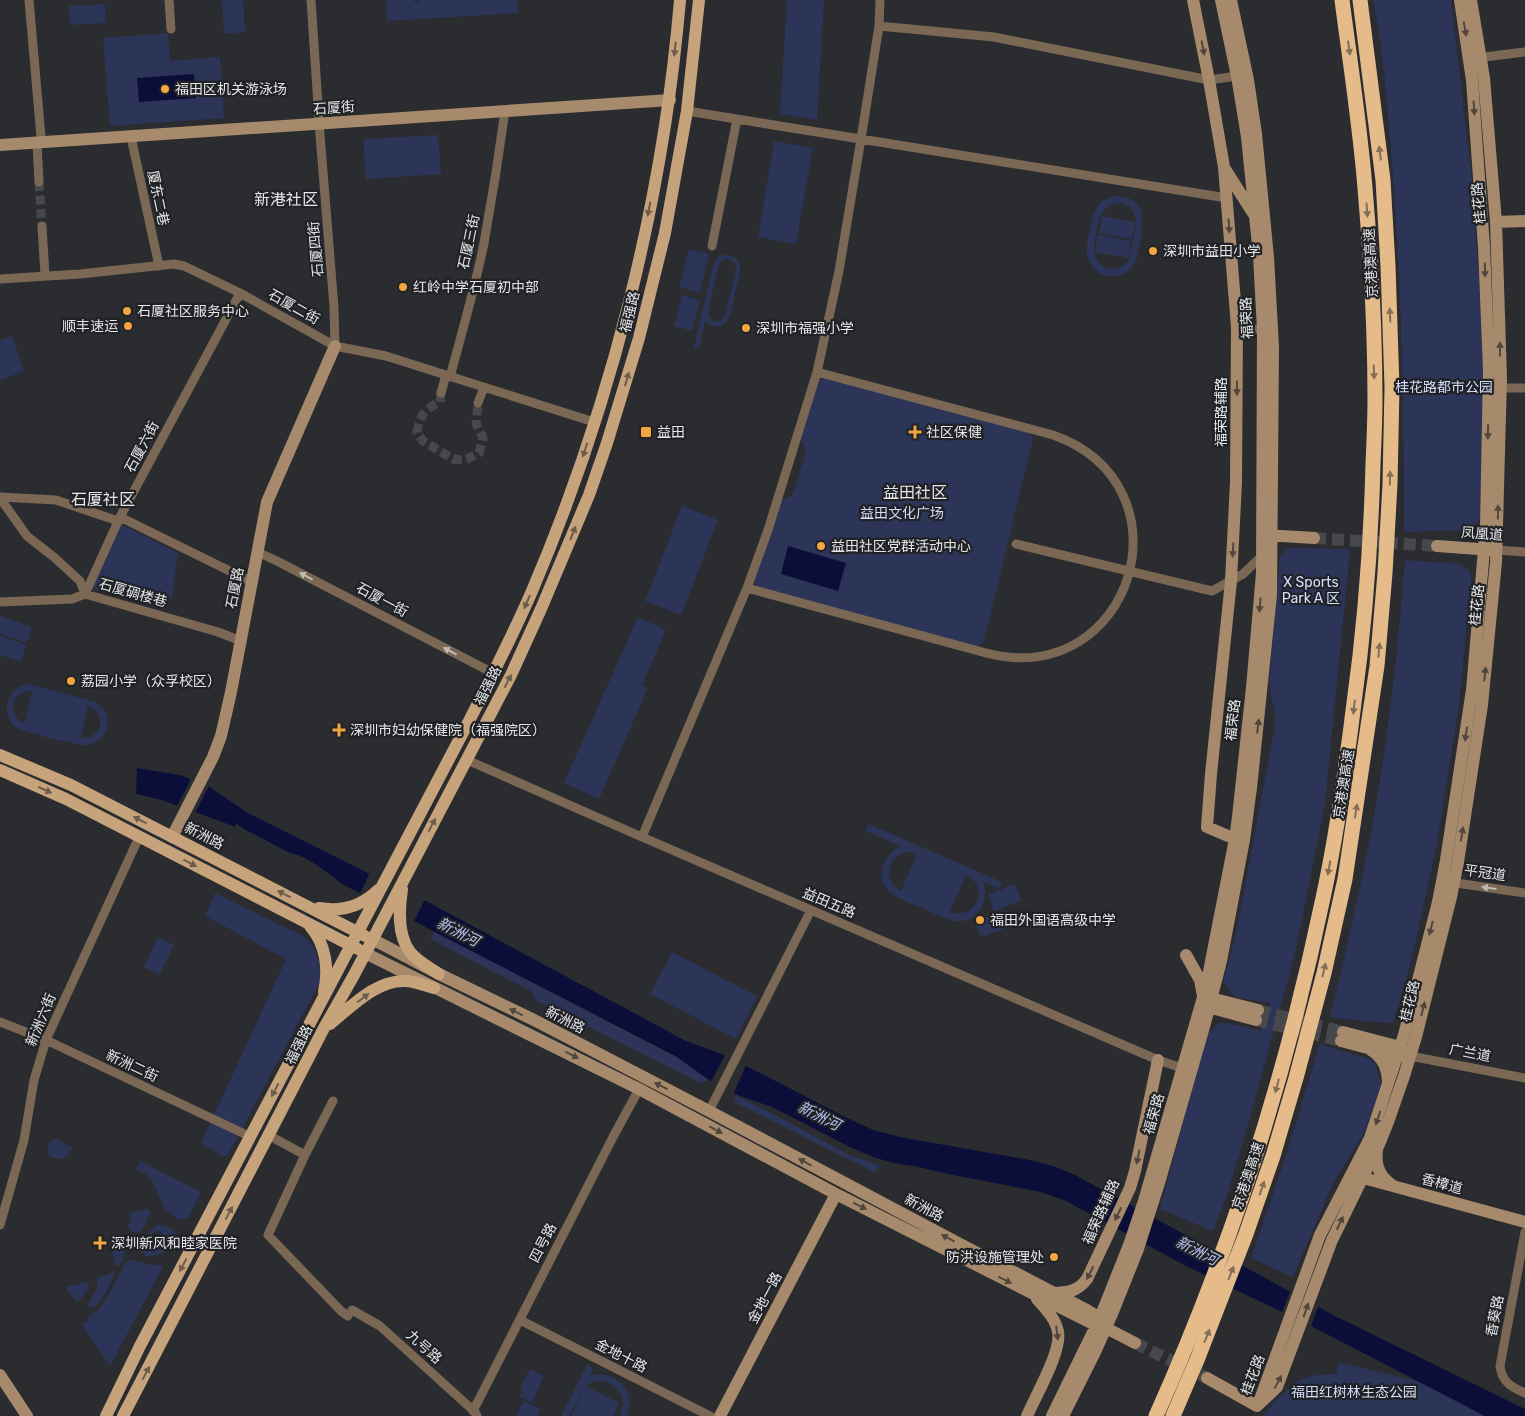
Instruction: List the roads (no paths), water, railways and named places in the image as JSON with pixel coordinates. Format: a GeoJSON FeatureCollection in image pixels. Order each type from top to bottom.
{"type":"FeatureCollection","features":[{"type":"Feature","properties":{"kind":"highway","name":"京港澳高速"},"geometry":{"type":"LineString","coordinates":[[1210,1309],[1231,1229],[1274,1099],[1324,896],[1349,746],[1363,637],[1372,524],[1375,401],[1372,296],[1365,187],[1342,0]]}},
{"type":"Feature","properties":{"kind":"highway","name":"京港澳高速"},"geometry":{"type":"LineString","coordinates":[[1210,1309],[1246,1234],[1273,1156],[1306,1042],[1345,879],[1377,666],[1388,526],[1392,388],[1388,256],[1383,180],[1360,0]]}},
{"type":"Feature","properties":{"kind":"highway"},"geometry":{"type":"LineString","coordinates":[[1173,1416],[1185,1350],[1210,1309]]}},
{"type":"Feature","properties":{"kind":"highway"},"geometry":{"type":"LineString","coordinates":[[1156,1416],[1197,1360],[1210,1309]]}},
{"type":"Feature","properties":{"kind":"main road","name":"福强路"},"geometry":{"type":"LineString","coordinates":[[106,1416],[140,1346],[352,946],[493,673],[546,557],[572,489],[619,342],[639,258],[670,100],[680,0]]}},
{"type":"Feature","properties":{"kind":"main road","name":"福强路"},"geometry":{"type":"LineString","coordinates":[[123,1416],[270,1136],[324,1028],[511,675],[541,609],[588,495],[607,443],[639,338],[653,284],[672,198],[687,111],[699,0]]}},
{"type":"Feature","properties":{"kind":"main road","name":"福荣路辅路"},"geometry":{"type":"LineString","coordinates":[[1193,0],[1224,167],[1237,327],[1236,482],[1232,581],[1211,774],[1208,827],[1235,839]]}},
{"type":"Feature","properties":{"kind":"main road","name":"福荣路"},"geometry":{"type":"LineString","coordinates":[[1148,1203],[1182,1068],[1221,962],[1245,831],[1271,595],[1263,330],[1255,217],[1247,137],[1238,76],[1221,0]]}},
{"type":"Feature","properties":{"kind":"main road","name":"福荣路"},"geometry":{"type":"LineString","coordinates":[[1062,1416],[1133,1247],[1148,1203],[1206,1001],[1235,839],[1255,661],[1263,555],[1268,535],[1273,347],[1268,257],[1256,134],[1248,80],[1231,0]]}},
{"type":"Feature","properties":{"kind":"main road","name":"桂花路"},"geometry":{"type":"LineString","coordinates":[[1460,0],[1475,58],[1472,80],[1484,247],[1489,360],[1490,550]]}},
{"type":"Feature","properties":{"kind":"main road","name":"桂花路"},"geometry":{"type":"LineString","coordinates":[[1357,1176],[1377,1148],[1388,1122],[1403,1053],[1448,881],[1482,705],[1501,388],[1496,222],[1475,58],[1472,0]]}},
{"type":"Feature","properties":{"kind":"main road","name":"石厦街"},"geometry":{"type":"LineString","coordinates":[[0,145],[670,100]]}},
{"type":"Feature","properties":{"kind":"main road"},"geometry":{"type":"LineString","coordinates":[[1224,167],[1255,217]]}},
{"type":"Feature","properties":{"kind":"main road"},"geometry":{"type":"LineString","coordinates":[[1496,222],[1525,221]]}},
{"type":"Feature","properties":{"kind":"main road","name":"石厦路"},"geometry":{"type":"LineString","coordinates":[[172,837],[213,757],[221,736],[227,714],[267,502],[335,346]]}},
{"type":"Feature","properties":{"kind":"main road"},"geometry":{"type":"LineString","coordinates":[[1268,535],[1314,538]]}},
{"type":"Feature","properties":{"kind":"main road","name":"凤凰道"},"geometry":{"type":"LineString","coordinates":[[1437,546],[1490,550]]}},
{"type":"Feature","properties":{"kind":"main road","name":"新洲路"},"geometry":{"type":"LineString","coordinates":[[0,755],[65,783],[709,1110],[1053,1293],[1135,1343]]}},
{"type":"Feature","properties":{"kind":"main road","name":"新洲路"},"geometry":{"type":"LineString","coordinates":[[0,770],[66,799],[365,953],[639,1090],[836,1194],[1032,1294],[1101,1324]]}},
{"type":"Feature","properties":{"kind":"main road"},"geometry":{"type":"LineString","coordinates":[[406,874],[400,905],[402,937],[410,952],[439,974]]}},
{"type":"Feature","properties":{"kind":"main road","name":"桂花路"},"geometry":{"type":"LineString","coordinates":[[1207,1378],[1257,1406],[1284,1354],[1316,1266],[1342,1218],[1388,1087],[1403,1053],[1408,1021],[1448,881]]}},
{"type":"Feature","properties":{"kind":"main road"},"geometry":{"type":"LineString","coordinates":[[304,904],[333,910],[345,909],[364,902],[383,885]]}},
{"type":"Feature","properties":{"kind":"main road"},"geometry":{"type":"LineString","coordinates":[[306,923],[315,932],[324,953],[326,975],[322,1001]]}},
{"type":"Feature","properties":{"kind":"main road"},"geometry":{"type":"LineString","coordinates":[[1186,955],[1200,980],[1206,1001],[1257,1015]]}},
{"type":"Feature","properties":{"kind":"main road"},"geometry":{"type":"LineString","coordinates":[[337,974],[351,980]]}},
{"type":"Feature","properties":{"kind":"main road"},"geometry":{"type":"LineString","coordinates":[[324,1028],[383,985],[406,981],[434,988]]}},
{"type":"Feature","properties":{"kind":"main road"},"geometry":{"type":"LineString","coordinates":[[1370,1044],[1378,1039],[1392,1036],[1404,1028],[1408,1021]]}},
{"type":"Feature","properties":{"kind":"main road"},"geometry":{"type":"LineString","coordinates":[[1342,1037],[1403,1053]]}},
{"type":"Feature","properties":{"kind":"main road"},"geometry":{"type":"LineString","coordinates":[[1370,1044],[1384,1064],[1388,1077],[1388,1087]]}},
{"type":"Feature","properties":{"kind":"main road","name":"福荣路辅路"},"geometry":{"type":"LineString","coordinates":[[1053,1293],[1073,1291],[1087,1279],[1127,1196],[1135,1171],[1158,1060]]}},
{"type":"Feature","properties":{"kind":"main road"},"geometry":{"type":"LineString","coordinates":[[1377,1148],[1376,1163],[1378,1169],[1382,1176],[1394,1186]]}},
{"type":"Feature","properties":{"kind":"main road","name":"香樟道"},"geometry":{"type":"LineString","coordinates":[[1357,1176],[1525,1222]]}},
{"type":"Feature","properties":{"kind":"main road","name":"金地一路"},"geometry":{"type":"LineString","coordinates":[[720,1416],[836,1194]]}},
{"type":"Feature","properties":{"kind":"main road"},"geometry":{"type":"LineString","coordinates":[[1026,1416],[1056,1352],[1059,1339],[1059,1333],[1054,1321],[1032,1294]]}},
{"type":"Feature","properties":{"kind":"main road","name":"福荣路"},"geometry":{"type":"LineString","coordinates":[[1052,1416],[1101,1324]]}},
{"type":"Feature","properties":{"kind":"main road"},"geometry":{"type":"LineString","coordinates":[[0,1375],[27,1416]]}},
{"type":"Feature","properties":{"kind":"street"},"geometry":{"type":"LineString","coordinates":[[29,0],[41,137],[39,182]]}},
{"type":"Feature","properties":{"kind":"street"},"geometry":{"type":"LineString","coordinates":[[169,0],[171,29]]}},
{"type":"Feature","properties":{"kind":"street","name":"石厦四街"},"geometry":{"type":"LineString","coordinates":[[311,0],[334,308],[335,346]]}},
{"type":"Feature","properties":{"kind":"street"},"geometry":{"type":"LineString","coordinates":[[642,837],[747,588],[768,530],[817,372],[839,271],[879,26],[880,0]]}},
{"type":"Feature","properties":{"kind":"street"},"geometry":{"type":"LineString","coordinates":[[879,26],[994,37],[1209,80],[1238,76]]}},
{"type":"Feature","properties":{"kind":"street"},"geometry":{"type":"LineString","coordinates":[[1475,58],[1525,52]]}},
{"type":"Feature","properties":{"kind":"street","name":"石厦三街"},"geometry":{"type":"LineString","coordinates":[[441,393],[468,311],[483,245],[496,178],[505,111]]}},
{"type":"Feature","properties":{"kind":"street"},"geometry":{"type":"LineString","coordinates":[[687,111],[1227,198]]}},
{"type":"Feature","properties":{"kind":"street"},"geometry":{"type":"LineString","coordinates":[[712,246],[737,119]]}},
{"type":"Feature","properties":{"kind":"street","name":"厦东二巷"},"geometry":{"type":"LineString","coordinates":[[131,137],[159,266]]}},
{"type":"Feature","properties":{"kind":"street"},"geometry":{"type":"LineString","coordinates":[[42,226],[45,276]]}},
{"type":"Feature","properties":{"kind":"street","name":"石厦二街"},"geometry":{"type":"LineString","coordinates":[[0,279],[159,266],[179,265],[188,267],[240,293],[335,346],[386,356],[594,422]]}},
{"type":"Feature","properties":{"kind":"street","name":"石厦六街"},"geometry":{"type":"LineString","coordinates":[[85,594],[119,519],[240,293]]}},
{"type":"Feature","properties":{"kind":"street"},"geometry":{"type":"LineString","coordinates":[[1237,327],[1263,330]]}},
{"type":"Feature","properties":{"kind":"street"},"geometry":{"type":"LineString","coordinates":[[747,588],[998,656],[1023,658],[1047,655],[1059,651],[1094,631],[1117,604],[1126,585],[1132,560],[1133,537],[1130,514],[1116,482],[1093,456],[1084,449],[1053,434],[817,372]]}},
{"type":"Feature","properties":{"kind":"street"},"geometry":{"type":"LineString","coordinates":[[478,403],[484,387]]}},
{"type":"Feature","properties":{"kind":"street"},"geometry":{"type":"LineString","coordinates":[[1501,388],[1525,388]]}},
{"type":"Feature","properties":{"kind":"street"},"geometry":{"type":"LineString","coordinates":[[0,497],[56,500],[119,519],[252,582]]}},
{"type":"Feature","properties":{"kind":"street","name":"石厦碉楼巷"},"geometry":{"type":"LineString","coordinates":[[0,497],[27,536],[80,581],[85,594],[218,632],[240,641]]}},
{"type":"Feature","properties":{"kind":"street"},"geometry":{"type":"LineString","coordinates":[[1016,544],[1212,591],[1243,574],[1263,555]]}},
{"type":"Feature","properties":{"kind":"street","name":"凤凰道"},"geometry":{"type":"LineString","coordinates":[[1490,550],[1525,552]]}},
{"type":"Feature","properties":{"kind":"street","name":"石厦一街"},"geometry":{"type":"LineString","coordinates":[[258,552],[493,673]]}},
{"type":"Feature","properties":{"kind":"street"},"geometry":{"type":"LineString","coordinates":[[0,602],[72,598],[85,594]]}},
{"type":"Feature","properties":{"kind":"street","name":"益田五路"},"geometry":{"type":"LineString","coordinates":[[467,760],[1158,1060],[1182,1068]]}},
{"type":"Feature","properties":{"kind":"street","name":"新洲六街"},"geometry":{"type":"LineString","coordinates":[[0,1225],[24,1140],[34,1080],[46,1040],[139,837]]}},
{"type":"Feature","properties":{"kind":"street","name":"平冠道"},"geometry":{"type":"LineString","coordinates":[[1448,881],[1525,893]]}},
{"type":"Feature","properties":{"kind":"street"},"geometry":{"type":"LineString","coordinates":[[709,1110],[811,910]]}},
{"type":"Feature","properties":{"kind":"street","name":"新洲二街"},"geometry":{"type":"LineString","coordinates":[[0,1022],[46,1040],[251,1137]]}},
{"type":"Feature","properties":{"kind":"street","name":"广兰道"},"geometry":{"type":"LineString","coordinates":[[1403,1053],[1525,1078]]}},
{"type":"Feature","properties":{"kind":"street","name":"四号路"},"geometry":{"type":"LineString","coordinates":[[475,1413],[520,1320],[639,1090]]}},
{"type":"Feature","properties":{"kind":"street"},"geometry":{"type":"LineString","coordinates":[[270,1136],[305,1155],[333,1101]]}},
{"type":"Feature","properties":{"kind":"street","name":"九号路"},"geometry":{"type":"LineString","coordinates":[[305,1155],[268,1234],[341,1311],[380,1326],[475,1413]]}},
{"type":"Feature","properties":{"kind":"street","name":"香葵路"},"geometry":{"type":"LineString","coordinates":[[1525,1232],[1500,1366],[1501,1374],[1506,1382],[1511,1387],[1525,1393]]}},
{"type":"Feature","properties":{"kind":"street","name":"金地十路"},"geometry":{"type":"LineString","coordinates":[[520,1320],[710,1416]]}},
{"type":"Feature","properties":{"kind":"water","name":"福田区机关游泳场"},"geometry":{"type":"Polygon","coordinates":[[[194,74],[196,98],[139,102],[137,78],[194,74]]]}},
{"type":"Feature","properties":{"kind":"water"},"geometry":{"type":"Polygon","coordinates":[[[788,546],[846,563],[838,591],[781,574],[788,546]]]}},
{"type":"Feature","properties":{"kind":"water","name":"新洲河"},"geometry":{"type":"Polygon","coordinates":[[[137,768],[180,775],[210,787],[246,812],[426,901],[686,1041],[727,1056],[873,1130],[900,1137],[1030,1160],[1053,1166],[1075,1175],[1335,1316],[1525,1409],[1525,1416],[1485,1416],[1313,1327],[1186,1266],[1066,1201],[1041,1192],[876,1158],[850,1147],[772,1107],[740,1096],[709,1080],[677,1057],[344,885],[305,858],[292,854],[235,823],[236,827],[162,800],[136,794],[137,768]]]}},
{"type":"Feature","properties":{"kind":"tunnel"},"geometry":{"type":"LineString","coordinates":[[39,182],[42,226]]}},
{"type":"Feature","properties":{"kind":"tunnel"},"geometry":{"type":"LineString","coordinates":[[441,393],[440,402],[427,410],[420,421],[417,432],[423,441],[453,459],[467,459],[479,453],[483,438],[476,424],[478,403]]}},
{"type":"Feature","properties":{"kind":"tunnel"},"geometry":{"type":"LineString","coordinates":[[1314,538],[1437,546]]}},
{"type":"Feature","properties":{"kind":"tunnel"},"geometry":{"type":"LineString","coordinates":[[1258,1010],[1343,1032]]}},
{"type":"Feature","properties":{"kind":"tunnel"},"geometry":{"type":"LineString","coordinates":[[1256,1020],[1341,1041]]}},
{"type":"Feature","properties":{"kind":"tunnel"},"geometry":{"type":"LineString","coordinates":[[1135,1343],[1207,1378]]}},
{"type":"Feature","properties":{"kind":"place","name":"福田区机关游泳场"},"geometry":{"type":"Point","coordinates":[165,89]}},
{"type":"Feature","properties":{"kind":"place","name":"深圳市益田小学"},"geometry":{"type":"Point","coordinates":[1153,251]}},
{"type":"Feature","properties":{"kind":"place","name":"红岭中学石厦初中部"},"geometry":{"type":"Point","coordinates":[403,287]}},
{"type":"Feature","properties":{"kind":"place","name":"石厦社区服务中心"},"geometry":{"type":"Point","coordinates":[127,311]}},
{"type":"Feature","properties":{"kind":"place","name":"顺丰速运"},"geometry":{"type":"Point","coordinates":[128,326]}},
{"type":"Feature","properties":{"kind":"place","name":"深圳市福强小学"},"geometry":{"type":"Point","coordinates":[746,328]}},
{"type":"Feature","properties":{"kind":"place","name":"益田"},"geometry":{"type":"Point","coordinates":[646,432]}},
{"type":"Feature","properties":{"kind":"place","name":"社区保健"},"geometry":{"type":"Point","coordinates":[915,432]}},
{"type":"Feature","properties":{"kind":"place","name":"益田社区党群活动中心"},"geometry":{"type":"Point","coordinates":[821,546]}},
{"type":"Feature","properties":{"kind":"place","name":"荔园小学（众孚校区）"},"geometry":{"type":"Point","coordinates":[71,681]}},
{"type":"Feature","properties":{"kind":"place","name":"深圳市妇幼保健院（福强院区）"},"geometry":{"type":"Point","coordinates":[339,730]}},
{"type":"Feature","properties":{"kind":"place","name":"福田外国语高级中学"},"geometry":{"type":"Point","coordinates":[980,920]}},
{"type":"Feature","properties":{"kind":"place","name":"深圳新风和睦家医院"},"geometry":{"type":"Point","coordinates":[100,1243]}},
{"type":"Feature","properties":{"kind":"place","name":"防洪设施管理处"},"geometry":{"type":"Point","coordinates":[1054,1257]}},
{"type":"Feature","properties":{"kind":"district","name":"新港社区"},"geometry":{"type":"Point","coordinates":[286,199]}},
{"type":"Feature","properties":{"kind":"district","name":"益田社区"},"geometry":{"type":"Point","coordinates":[915,492]}},
{"type":"Feature","properties":{"kind":"district","name":"石厦社区"},"geometry":{"type":"Point","coordinates":[103,499]}},
{"type":"Feature","properties":{"kind":"park label","name":"桂花路都市公园"},"geometry":{"type":"Point","coordinates":[1444,387]}},
{"type":"Feature","properties":{"kind":"park label","name":"益田文化广场"},"geometry":{"type":"Point","coordinates":[902,513]}},
{"type":"Feature","properties":{"kind":"park label","name":"X Sports Park A 区"},"geometry":{"type":"Point","coordinates":[1311,590]}},
{"type":"Feature","properties":{"kind":"park label","name":"福田红树林生态公园"},"geometry":{"type":"Point","coordinates":[1354,1392]}}]}
